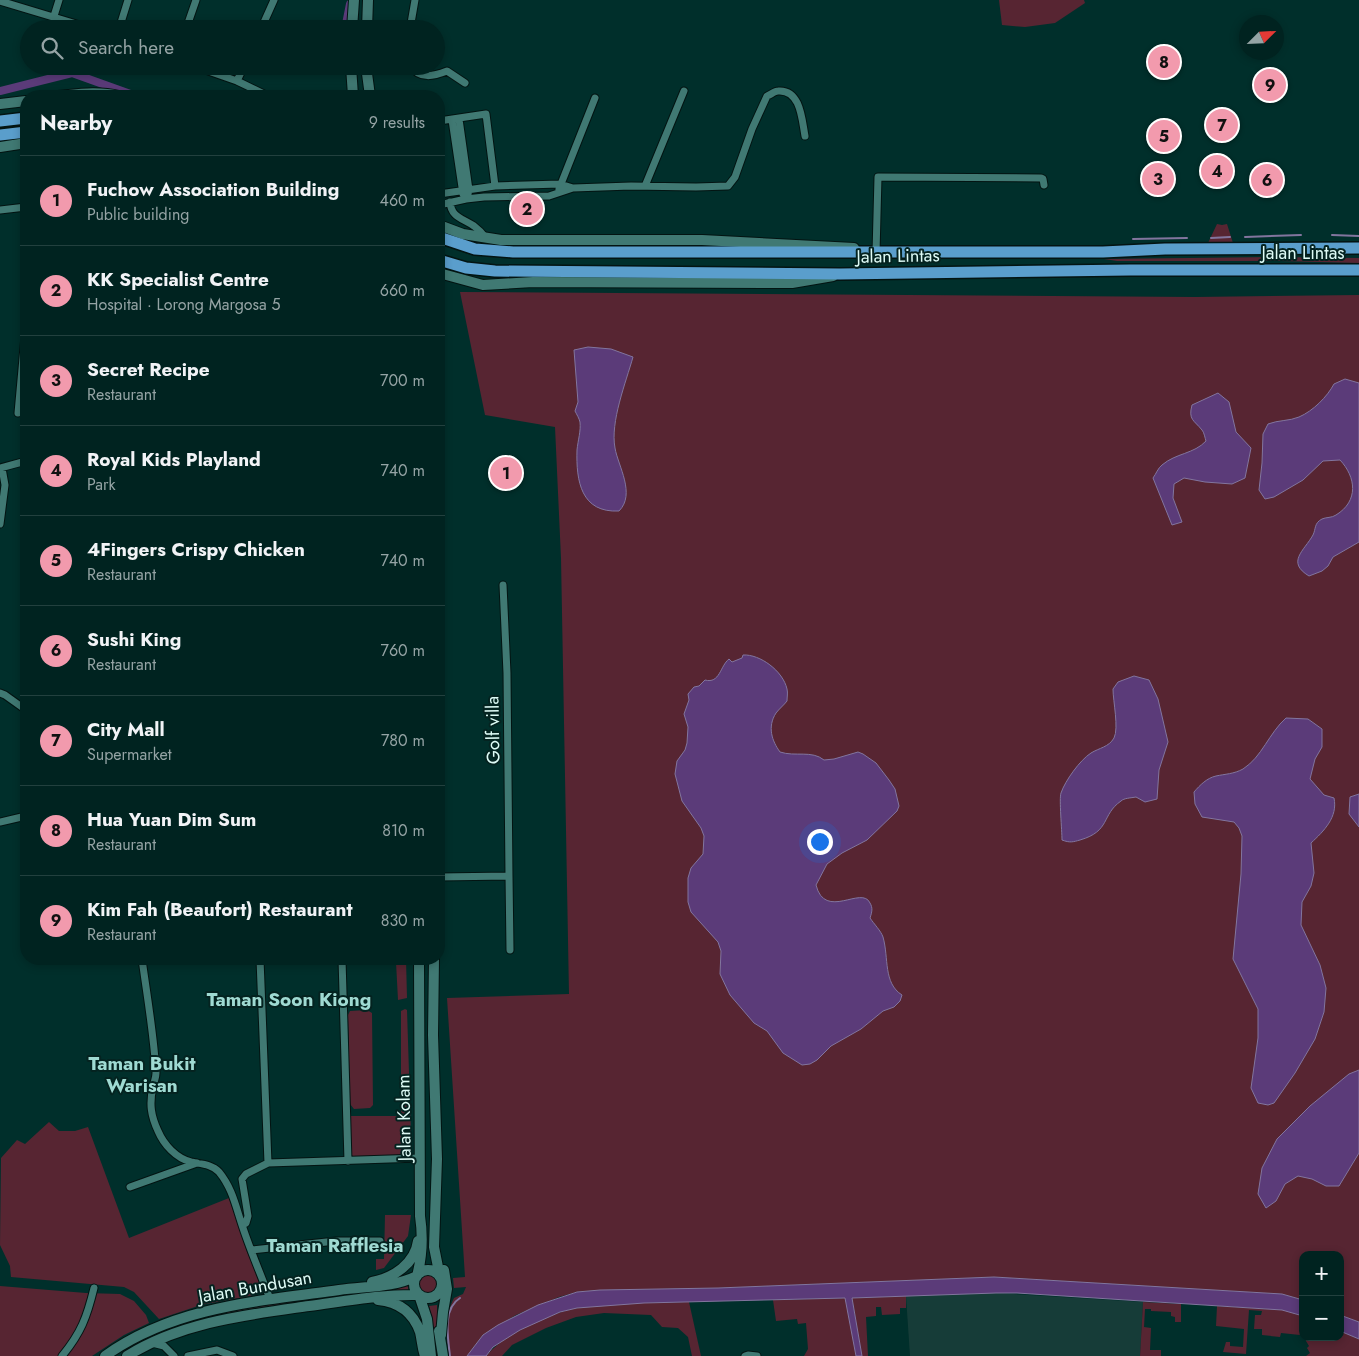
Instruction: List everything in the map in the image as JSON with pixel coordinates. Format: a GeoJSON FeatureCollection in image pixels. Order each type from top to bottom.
{"type":"FeatureCollection","features":[{"type":"Feature","properties":{"kind":"highway"},"geometry":{"type":"LineString","coordinates":[[0,121],[20,119]]}},
{"type":"Feature","properties":{"kind":"highway"},"geometry":{"type":"LineString","coordinates":[[0,135],[20,133]]}},
{"type":"Feature","properties":{"kind":"highway","name":"Jalan Lintas"},"geometry":{"type":"LineString","coordinates":[[445,239],[475,248],[513,252],[1103,252],[1165,249],[1359,248]]}},
{"type":"Feature","properties":{"kind":"highway"},"geometry":{"type":"LineString","coordinates":[[1103,252],[1099,258],[1103,266],[1130,270]]}},
{"type":"Feature","properties":{"kind":"highway","name":"Jalan Lintas"},"geometry":{"type":"LineString","coordinates":[[445,262],[466,268],[496,272],[840,274],[1130,270],[1359,270]]}},
{"type":"Feature","properties":{"kind":"main road"},"geometry":{"type":"LineString","coordinates":[[353,20],[354,0]]}},
{"type":"Feature","properties":{"kind":"main road"},"geometry":{"type":"LineString","coordinates":[[367,20],[368,0]]}},
{"type":"Feature","properties":{"kind":"main road"},"geometry":{"type":"LineString","coordinates":[[352,75],[353,90]]}},
{"type":"Feature","properties":{"kind":"main road"},"geometry":{"type":"LineString","coordinates":[[367,75],[369,90]]}},
{"type":"Feature","properties":{"kind":"main road"},"geometry":{"type":"LineString","coordinates":[[0,104],[20,102]]}},
{"type":"Feature","properties":{"kind":"main road"},"geometry":{"type":"LineString","coordinates":[[0,147],[20,145]]}},
{"type":"Feature","properties":{"kind":"main road","name":"Jalan Lintas"},"geometry":{"type":"LineString","coordinates":[[445,228],[463,234],[501,240],[748,242],[850,247],[874,253]]}},
{"type":"Feature","properties":{"kind":"main road"},"geometry":{"type":"LineString","coordinates":[[445,275],[463,281],[483,284],[534,282],[792,283],[819,280],[840,274]]}},
{"type":"Feature","properties":{"kind":"main road","name":"Jalan Kolam"},"geometry":{"type":"LineString","coordinates":[[417,1276],[420,1268],[422,1233],[420,1216],[419,965]]}},
{"type":"Feature","properties":{"kind":"main road","name":"Jalan Kolam"},"geometry":{"type":"LineString","coordinates":[[434,965],[433,1035],[437,1159],[434,1247],[440,1277]]}},
{"type":"Feature","properties":{"kind":"main road"},"geometry":{"type":"LineString","coordinates":[[362,1287],[387,1278],[407,1264],[418,1245],[420,1216]]}},
{"type":"Feature","properties":{"kind":"main road","name":"Jalan Kolam"},"geometry":{"type":"LineString","coordinates":[[435,1236],[446,1275],[447,1289],[441,1335]]}},
{"type":"Feature","properties":{"kind":"main road"},"geometry":{"type":"LineString","coordinates":[[419,1295],[430,1298],[440,1292],[442,1285],[440,1277],[435,1272],[427,1270],[417,1276],[414,1283],[426,1319],[431,1356]]}},
{"type":"Feature","properties":{"kind":"main road","name":"Jalan Bundusan"},"geometry":{"type":"LineString","coordinates":[[105,1356],[130,1340],[180,1318],[214,1309],[270,1299],[362,1287],[378,1288],[417,1276]]}},
{"type":"Feature","properties":{"kind":"main road","name":"Jalan Kolam"},"geometry":{"type":"LineString","coordinates":[[440,1292],[439,1324],[443,1356]]}},
{"type":"Feature","properties":{"kind":"main road","name":"Jalan Bundusan"},"geometry":{"type":"LineString","coordinates":[[127,1356],[173,1334],[225,1319],[360,1298],[393,1294],[419,1295]]}},
{"type":"Feature","properties":{"kind":"main road"},"geometry":{"type":"LineString","coordinates":[[360,1298],[391,1301],[407,1311],[420,1332],[425,1356]]}},
{"type":"Feature","properties":{"kind":"street"},"geometry":{"type":"LineString","coordinates":[[54,16],[58,0]]}},
{"type":"Feature","properties":{"kind":"street"},"geometry":{"type":"LineString","coordinates":[[122,20],[128,0]]}},
{"type":"Feature","properties":{"kind":"street"},"geometry":{"type":"LineString","coordinates":[[189,20],[196,0]]}},
{"type":"Feature","properties":{"kind":"street"},"geometry":{"type":"LineString","coordinates":[[265,20],[274,0]]}},
{"type":"Feature","properties":{"kind":"street"},"geometry":{"type":"LineString","coordinates":[[412,20],[415,0]]}},
{"type":"Feature","properties":{"kind":"street"},"geometry":{"type":"LineString","coordinates":[[0,1],[66,20]]}},
{"type":"Feature","properties":{"kind":"street"},"geometry":{"type":"LineString","coordinates":[[445,72],[464,83]]}},
{"type":"Feature","properties":{"kind":"street"},"geometry":{"type":"LineString","coordinates":[[220,75],[256,90]]}},
{"type":"Feature","properties":{"kind":"street"},"geometry":{"type":"LineString","coordinates":[[237,81],[240,75]]}},
{"type":"Feature","properties":{"kind":"street"},"geometry":{"type":"LineString","coordinates":[[645,186],[684,91]]}},
{"type":"Feature","properties":{"kind":"street"},"geometry":{"type":"LineString","coordinates":[[445,193],[495,186],[560,184],[573,188],[645,186],[696,188],[728,186],[735,177],[752,129],[767,96],[778,91],[791,94],[800,107],[805,136]]}},
{"type":"Feature","properties":{"kind":"street"},"geometry":{"type":"LineString","coordinates":[[558,194],[560,184],[595,98]]}},
{"type":"Feature","properties":{"kind":"street"},"geometry":{"type":"LineString","coordinates":[[445,121],[486,114],[495,186]]}},
{"type":"Feature","properties":{"kind":"street"},"geometry":{"type":"LineString","coordinates":[[455,119],[466,199]]}},
{"type":"Feature","properties":{"kind":"street"},"geometry":{"type":"LineString","coordinates":[[874,253],[878,177],[1041,178],[1044,185]]}},
{"type":"Feature","properties":{"kind":"street"},"geometry":{"type":"LineString","coordinates":[[445,203],[484,197],[527,198],[549,196],[573,188]]}},
{"type":"Feature","properties":{"kind":"street"},"geometry":{"type":"LineString","coordinates":[[450,202],[455,216],[470,224],[485,237]]}},
{"type":"Feature","properties":{"kind":"street"},"geometry":{"type":"LineString","coordinates":[[0,210],[20,208]]}},
{"type":"Feature","properties":{"kind":"street"},"geometry":{"type":"LineString","coordinates":[[18,413],[20,391]]}},
{"type":"Feature","properties":{"kind":"street"},"geometry":{"type":"LineString","coordinates":[[0,524],[5,485],[1,468],[20,463]]}},
{"type":"Feature","properties":{"kind":"street","name":"Golf villa"},"geometry":{"type":"LineString","coordinates":[[503,585],[507,673],[510,950]]}},
{"type":"Feature","properties":{"kind":"street"},"geometry":{"type":"LineString","coordinates":[[0,693],[20,706]]}},
{"type":"Feature","properties":{"kind":"street"},"geometry":{"type":"LineString","coordinates":[[0,822],[20,817]]}},
{"type":"Feature","properties":{"kind":"street"},"geometry":{"type":"LineString","coordinates":[[445,877],[509,876]]}},
{"type":"Feature","properties":{"kind":"street"},"geometry":{"type":"LineString","coordinates":[[143,965],[156,1075],[150,1110],[159,1134],[168,1147],[179,1156],[188,1161],[210,1166],[217,1170],[226,1181],[234,1196],[242,1225],[270,1299]]}},
{"type":"Feature","properties":{"kind":"street"},"geometry":{"type":"LineString","coordinates":[[260,965],[268,1163]]}},
{"type":"Feature","properties":{"kind":"street"},"geometry":{"type":"LineString","coordinates":[[342,965],[348,1161]]}},
{"type":"Feature","properties":{"kind":"street"},"geometry":{"type":"LineString","coordinates":[[242,1225],[246,1223],[248,1216],[242,1179],[246,1174],[268,1163],[420,1158]]}},
{"type":"Feature","properties":{"kind":"street"},"geometry":{"type":"LineString","coordinates":[[130,1187],[198,1163]]}},
{"type":"Feature","properties":{"kind":"street"},"geometry":{"type":"LineString","coordinates":[[251,1250],[336,1240],[380,1241]]}},
{"type":"Feature","properties":{"kind":"street"},"geometry":{"type":"LineString","coordinates":[[62,1356],[82,1330],[94,1288]]}},
{"type":"Feature","properties":{"kind":"street"},"geometry":{"type":"LineString","coordinates":[[152,1343],[172,1353],[173,1334]]}},
{"type":"Feature","properties":{"kind":"street"},"geometry":{"type":"LineString","coordinates":[[188,1356],[217,1350],[233,1356]]}},
{"type":"Feature","properties":{"kind":"street"},"geometry":{"type":"LineString","coordinates":[[745,1356],[757,1356]]}},
{"type":"Feature","properties":{"kind":"shaded area"},"geometry":{"type":"Polygon","coordinates":[[[999,0],[1084,0],[1085,3],[1055,23],[1025,27],[1002,25],[999,0]]]}},
{"type":"Feature","properties":{"kind":"shaded area"},"geometry":{"type":"Polygon","coordinates":[[[1217,224],[1227,224],[1233,243],[1208,243],[1217,224]]]}},
{"type":"Feature","properties":{"kind":"shaded area"},"geometry":{"type":"Polygon","coordinates":[[[1359,258],[1359,263],[1117,261],[1104,259],[1359,258]]]}},
{"type":"Feature","properties":{"kind":"shaded area"},"geometry":{"type":"Polygon","coordinates":[[[460,292],[1195,297],[1359,295],[1359,1322],[1344,1316],[1344,1251],[1299,1251],[1299,1299],[1282,1294],[994,1277],[577,1292],[559,1297],[516,1315],[483,1335],[467,1356],[449,1356],[447,1333],[449,1311],[454,1298],[463,1294],[466,1287],[454,1288],[453,1278],[465,1277],[447,998],[569,994],[561,558],[555,427],[485,415],[460,292]]]}},
{"type":"Feature","properties":{"kind":"shaded area"},"geometry":{"type":"Polygon","coordinates":[[[588,347],[611,349],[633,357],[615,426],[615,448],[626,488],[624,504],[619,511],[596,507],[589,501],[583,493],[578,473],[577,450],[580,421],[575,411],[578,402],[574,350],[588,347]]]}},
{"type":"Feature","properties":{"kind":"shaded area"},"geometry":{"type":"Polygon","coordinates":[[[1345,379],[1359,383],[1359,542],[1333,557],[1328,566],[1322,571],[1309,576],[1299,566],[1299,556],[1313,535],[1318,522],[1322,519],[1333,517],[1349,503],[1353,489],[1352,481],[1340,460],[1323,461],[1303,480],[1274,497],[1265,499],[1259,490],[1263,434],[1268,424],[1295,418],[1309,411],[1324,399],[1334,384],[1345,379]]]}},
{"type":"Feature","properties":{"kind":"shaded area"},"geometry":{"type":"Polygon","coordinates":[[[1218,393],[1229,402],[1236,432],[1251,448],[1245,478],[1232,484],[1184,478],[1174,484],[1173,498],[1182,522],[1172,525],[1153,478],[1159,468],[1167,461],[1196,449],[1206,441],[1203,431],[1191,417],[1192,405],[1218,393]]]}},
{"type":"Feature","properties":{"kind":"shaded area"},"geometry":{"type":"Polygon","coordinates":[[[743,655],[756,657],[770,665],[785,682],[787,701],[773,718],[771,729],[773,739],[780,752],[809,754],[824,760],[858,752],[863,754],[876,763],[889,780],[895,789],[899,806],[897,811],[867,840],[842,853],[827,864],[816,885],[821,895],[827,900],[835,902],[859,898],[866,899],[870,903],[872,910],[870,918],[883,937],[889,977],[896,990],[902,995],[900,1001],[894,1007],[883,1011],[861,1029],[831,1046],[817,1060],[810,1064],[802,1065],[783,1053],[767,1031],[754,1023],[730,995],[720,974],[721,951],[718,942],[691,912],[688,902],[688,878],[691,868],[703,854],[704,836],[701,828],[682,801],[675,774],[677,761],[685,750],[687,743],[688,727],[684,714],[689,700],[688,694],[694,687],[699,686],[705,680],[710,681],[717,677],[729,659],[732,662],[742,658],[743,655]]]}},
{"type":"Feature","properties":{"kind":"shaded area"},"geometry":{"type":"Polygon","coordinates":[[[1134,676],[1149,680],[1158,699],[1168,742],[1159,770],[1157,799],[1145,802],[1136,797],[1124,799],[1115,806],[1097,832],[1075,841],[1062,840],[1060,801],[1063,788],[1073,771],[1082,761],[1114,738],[1116,721],[1113,689],[1118,682],[1134,676]]]}},
{"type":"Feature","properties":{"kind":"shaded area"},"geometry":{"type":"Polygon","coordinates":[[[1286,718],[1308,719],[1322,729],[1322,747],[1315,759],[1310,779],[1324,795],[1334,798],[1335,805],[1329,823],[1311,843],[1314,873],[1311,886],[1302,902],[1301,925],[1320,965],[1326,988],[1324,1012],[1315,1039],[1295,1073],[1274,1103],[1268,1105],[1258,1103],[1251,1088],[1258,1038],[1258,1009],[1233,959],[1241,874],[1242,836],[1234,822],[1202,817],[1195,804],[1194,792],[1210,778],[1236,772],[1250,764],[1286,718]]]}},
{"type":"Feature","properties":{"kind":"shaded area"},"geometry":{"type":"Polygon","coordinates":[[[1359,794],[1359,827],[1349,814],[1350,797],[1359,794]]]}},
{"type":"Feature","properties":{"kind":"shaded area"},"geometry":{"type":"Polygon","coordinates":[[[396,965],[406,965],[407,998],[398,1000],[396,965]]]}},
{"type":"Feature","properties":{"kind":"shaded area"},"geometry":{"type":"Polygon","coordinates":[[[367,1010],[372,1013],[373,1105],[370,1108],[354,1109],[350,1104],[348,1015],[350,1011],[367,1010]]]}},
{"type":"Feature","properties":{"kind":"shaded area"},"geometry":{"type":"Polygon","coordinates":[[[407,1010],[411,1135],[406,1159],[354,1159],[351,1153],[350,1116],[401,1116],[401,1011],[407,1010]]]}},
{"type":"Feature","properties":{"kind":"shaded area"},"geometry":{"type":"Polygon","coordinates":[[[1359,1070],[1359,1153],[1339,1186],[1326,1186],[1312,1179],[1298,1176],[1285,1184],[1276,1201],[1266,1208],[1258,1194],[1262,1168],[1277,1139],[1310,1106],[1349,1074],[1359,1070]]]}},
{"type":"Feature","properties":{"kind":"shaded area"},"geometry":{"type":"Polygon","coordinates":[[[49,1122],[59,1131],[75,1131],[88,1127],[129,1238],[229,1198],[247,1252],[260,1282],[259,1290],[256,1294],[201,1305],[159,1319],[134,1292],[124,1287],[11,1277],[10,1266],[0,1245],[1,1158],[17,1140],[25,1144],[49,1122]]]}},
{"type":"Feature","properties":{"kind":"shaded area"},"geometry":{"type":"Polygon","coordinates":[[[385,1215],[411,1215],[408,1236],[384,1268],[376,1270],[376,1259],[384,1259],[385,1215]]]}},
{"type":"Feature","properties":{"kind":"shaded area"},"geometry":{"type":"Polygon","coordinates":[[[424,1273],[432,1273],[438,1279],[438,1287],[432,1293],[424,1293],[418,1287],[418,1279],[424,1273]]]}},
{"type":"Feature","properties":{"kind":"shaded area"},"geometry":{"type":"Polygon","coordinates":[[[994,1277],[1282,1294],[1299,1299],[1299,1315],[1282,1310],[1017,1293],[852,1298],[862,1356],[856,1356],[845,1298],[644,1303],[577,1308],[560,1312],[520,1330],[493,1347],[486,1356],[467,1356],[483,1335],[498,1325],[538,1305],[577,1292],[994,1277]]]}},
{"type":"Feature","properties":{"kind":"shaded area"},"geometry":{"type":"Polygon","coordinates":[[[408,1281],[408,1290],[364,1293],[226,1313],[157,1334],[136,1345],[135,1343],[154,1334],[192,1320],[212,1315],[408,1281]]]}},
{"type":"Feature","properties":{"kind":"shaded area"},"geometry":{"type":"Polygon","coordinates":[[[0,1286],[120,1294],[134,1301],[146,1315],[149,1323],[124,1335],[92,1356],[0,1356],[0,1286]]]}},
{"type":"Feature","properties":{"kind":"shaded area"},"geometry":{"type":"Polygon","coordinates":[[[996,1293],[1143,1302],[1140,1356],[910,1356],[906,1296],[996,1293]]]}},
{"type":"Feature","properties":{"kind":"shaded area"},"geometry":{"type":"Polygon","coordinates":[[[906,1296],[906,1308],[900,1308],[900,1314],[882,1315],[881,1307],[876,1307],[876,1316],[866,1317],[868,1356],[862,1356],[852,1298],[906,1296]]]}},
{"type":"Feature","properties":{"kind":"shaded area"},"geometry":{"type":"Polygon","coordinates":[[[846,1298],[856,1356],[804,1356],[808,1349],[806,1323],[798,1324],[797,1319],[776,1321],[773,1300],[846,1298]]]}},
{"type":"Feature","properties":{"kind":"shaded area"},"geometry":{"type":"Polygon","coordinates":[[[689,1302],[701,1356],[692,1356],[688,1337],[678,1328],[662,1327],[651,1315],[604,1313],[576,1317],[546,1328],[512,1345],[502,1356],[486,1356],[501,1342],[518,1331],[547,1317],[571,1309],[619,1303],[689,1302]]]}},
{"type":"Feature","properties":{"kind":"shaded area"},"geometry":{"type":"Polygon","coordinates":[[[1143,1302],[1181,1304],[1181,1322],[1175,1322],[1175,1317],[1171,1316],[1171,1312],[1145,1309],[1144,1327],[1151,1328],[1150,1350],[1161,1350],[1161,1356],[1140,1356],[1143,1302]]]}},
{"type":"Feature","properties":{"kind":"shaded area"},"geometry":{"type":"Polygon","coordinates":[[[437,1305],[438,1356],[434,1356],[433,1323],[429,1306],[437,1305]]]}},
{"type":"Feature","properties":{"kind":"shaded area"},"geometry":{"type":"Polygon","coordinates":[[[1217,1306],[1285,1310],[1299,1315],[1299,1335],[1281,1333],[1280,1337],[1262,1335],[1262,1329],[1254,1329],[1255,1315],[1261,1315],[1262,1311],[1249,1310],[1246,1354],[1223,1352],[1226,1342],[1230,1342],[1230,1346],[1243,1347],[1244,1329],[1216,1326],[1217,1306]]]}},
{"type":"Feature","properties":{"kind":"shaded area"},"geometry":{"type":"Polygon","coordinates":[[[1344,1316],[1359,1322],[1359,1339],[1344,1333],[1344,1316]]]}},
{"type":"Feature","properties":{"kind":"shaded area"},"geometry":{"type":"Polygon","coordinates":[[[1344,1333],[1359,1339],[1359,1356],[1306,1356],[1310,1353],[1307,1348],[1309,1346],[1306,1341],[1344,1341],[1344,1333]]]}},
{"type":"Feature","properties":{"kind":"waterway"},"geometry":{"type":"LineString","coordinates":[[347,20],[350,4]]}},
{"type":"Feature","properties":{"kind":"waterway"},"geometry":{"type":"LineString","coordinates":[[0,91],[64,75]]}},
{"type":"Feature","properties":{"kind":"waterway"},"geometry":{"type":"LineString","coordinates":[[78,75],[119,90]]}},
{"type":"Feature","properties":{"kind":"waterway"},"geometry":{"type":"LineString","coordinates":[[1245,237],[1301,235]]}},
{"type":"Feature","properties":{"kind":"waterway"},"geometry":{"type":"LineString","coordinates":[[1332,235],[1359,236]]}},
{"type":"Feature","properties":{"kind":"waterway"},"geometry":{"type":"LineString","coordinates":[[1211,238],[1230,237]]}},
{"type":"Feature","properties":{"kind":"waterway"},"geometry":{"type":"LineString","coordinates":[[1133,239],[1187,238]]}},
{"type":"Feature","properties":{"kind":"waterway"},"geometry":{"type":"LineString","coordinates":[[450,1356],[448,1316],[454,1303],[460,1298]]}},
{"type":"Feature","properties":{"kind":"place","name":"Hua Yuan Dim Sum"},"geometry":{"type":"Point","coordinates":[1164,62]}},
{"type":"Feature","properties":{"kind":"place","name":"Kim Fah (Beaufort) Restaurant"},"geometry":{"type":"Point","coordinates":[1270,85]}},
{"type":"Feature","properties":{"kind":"place","name":"City Mall"},"geometry":{"type":"Point","coordinates":[1222,125]}},
{"type":"Feature","properties":{"kind":"place","name":"4Fingers Crispy Chicken"},"geometry":{"type":"Point","coordinates":[1164,136]}},
{"type":"Feature","properties":{"kind":"place","name":"Royal Kids Playland"},"geometry":{"type":"Point","coordinates":[1217,171]}},
{"type":"Feature","properties":{"kind":"place","name":"Secret Recipe"},"geometry":{"type":"Point","coordinates":[1158,179]}},
{"type":"Feature","properties":{"kind":"place","name":"Sushi King"},"geometry":{"type":"Point","coordinates":[1267,180]}},
{"type":"Feature","properties":{"kind":"place","name":"KK Specialist Centre"},"geometry":{"type":"Point","coordinates":[527,209]}},
{"type":"Feature","properties":{"kind":"place","name":"Fuchow Association Building"},"geometry":{"type":"Point","coordinates":[506,473]}},
{"type":"Feature","properties":{"kind":"district","name":"Taman Soon Kiong"},"geometry":{"type":"Point","coordinates":[289,999]}},
{"type":"Feature","properties":{"kind":"district","name":"Taman Bukit Warisan"},"geometry":{"type":"Point","coordinates":[142,1074]}},
{"type":"Feature","properties":{"kind":"district","name":"Taman Rafflesia"},"geometry":{"type":"Point","coordinates":[335,1245]}}]}
